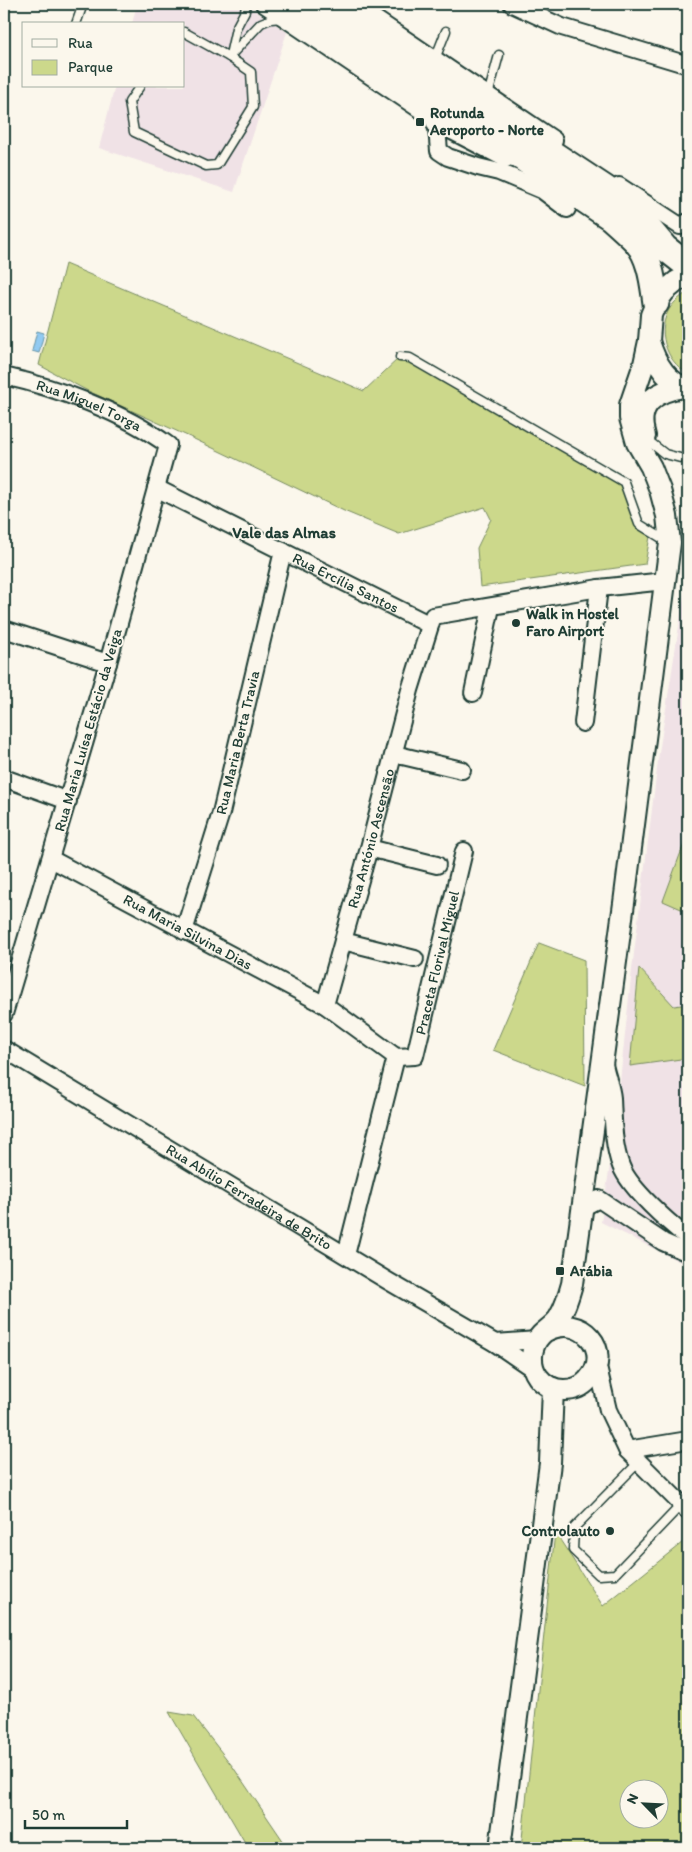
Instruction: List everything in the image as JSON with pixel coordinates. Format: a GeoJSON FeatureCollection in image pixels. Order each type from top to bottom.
{"type":"FeatureCollection","features":[{"type":"Feature","properties":{"kind":"main road"},"geometry":{"type":"LineString","coordinates":[[326,4],[606,189],[639,217],[665,248],[688,266]]}},
{"type":"Feature","properties":{"kind":"main road"},"geometry":{"type":"LineString","coordinates":[[289,11],[553,178],[610,218],[637,242],[648,264],[656,303]]}},
{"type":"Feature","properties":{"kind":"street"},"geometry":{"type":"LineString","coordinates":[[264,4],[289,11],[432,117],[445,134],[553,178]]}},
{"type":"Feature","properties":{"kind":"street"},"geometry":{"type":"LineString","coordinates":[[353,4],[574,154],[648,207],[680,226],[688,222]]}},
{"type":"Feature","properties":{"kind":"street"},"geometry":{"type":"LineString","coordinates":[[512,4],[562,27],[688,65]]}},
{"type":"Feature","properties":{"kind":"street"},"geometry":{"type":"LineString","coordinates":[[445,134],[440,151],[448,156],[478,167],[499,172],[542,190],[567,209]]}},
{"type":"Feature","properties":{"kind":"street"},"geometry":{"type":"LineString","coordinates":[[574,154],[587,176]]}},
{"type":"Feature","properties":{"kind":"street"},"geometry":{"type":"LineString","coordinates":[[608,1410],[599,1400],[568,1388],[544,1384],[533,1369],[532,1354],[541,1336],[559,1318],[572,1284],[624,903],[670,543],[667,516],[660,490],[633,432],[630,405],[644,364],[649,341],[651,315],[656,303],[665,291],[677,281],[688,276]]}},
{"type":"Feature","properties":{"kind":"street"},"geometry":{"type":"LineString","coordinates":[[649,341],[653,355],[660,368],[670,379],[686,388]]}},
{"type":"Feature","properties":{"kind":"street","name":"Rua Miguel Torga"},"geometry":{"type":"LineString","coordinates":[[4,376],[72,396],[149,431],[168,445]]}},
{"type":"Feature","properties":{"kind":"street"},"geometry":{"type":"LineString","coordinates":[[651,468],[642,428],[642,416],[647,404],[655,396],[668,389],[686,388]]}},
{"type":"Feature","properties":{"kind":"street","name":"Rua Maria Luísa Estácio da Veiga"},"geometry":{"type":"LineString","coordinates":[[4,1014],[108,663],[168,445]]}},
{"type":"Feature","properties":{"kind":"street","name":"Rua Ercília Santos"},"geometry":{"type":"LineString","coordinates":[[156,488],[430,625]]}},
{"type":"Feature","properties":{"kind":"street","name":"Rua Maria Berta Travia"},"geometry":{"type":"LineString","coordinates":[[184,931],[221,813],[283,551]]}},
{"type":"Feature","properties":{"kind":"street"},"geometry":{"type":"LineString","coordinates":[[430,625],[433,616],[599,588],[665,580]]}},
{"type":"Feature","properties":{"kind":"street"},"geometry":{"type":"LineString","coordinates":[[583,723],[599,588]]}},
{"type":"Feature","properties":{"kind":"street"},"geometry":{"type":"LineString","coordinates":[[473,693],[491,607]]}},
{"type":"Feature","properties":{"kind":"street","name":"Rua António Ascensão"},"geometry":{"type":"LineString","coordinates":[[325,1005],[370,848],[410,690],[430,625]]}},
{"type":"Feature","properties":{"kind":"street"},"geometry":{"type":"LineString","coordinates":[[4,628],[108,663]]}},
{"type":"Feature","properties":{"kind":"street"},"geometry":{"type":"LineString","coordinates":[[394,754],[462,770]]}},
{"type":"Feature","properties":{"kind":"street"},"geometry":{"type":"LineString","coordinates":[[4,778],[68,801]]}},
{"type":"Feature","properties":{"kind":"street"},"geometry":{"type":"LineString","coordinates":[[370,848],[437,866]]}},
{"type":"Feature","properties":{"kind":"street","name":"Praceta Florival Miguel"},"geometry":{"type":"LineString","coordinates":[[396,1057],[415,1056],[464,851]]}},
{"type":"Feature","properties":{"kind":"street","name":"Rua Maria Silvina Dias"},"geometry":{"type":"LineString","coordinates":[[51,859],[325,1005]]}},
{"type":"Feature","properties":{"kind":"street"},"geometry":{"type":"LineString","coordinates":[[343,941],[414,959]]}},
{"type":"Feature","properties":{"kind":"street"},"geometry":{"type":"LineString","coordinates":[[325,1005],[396,1057],[346,1255]]}},
{"type":"Feature","properties":{"kind":"street","name":"Rua Abílio Ferradeira de Brito"},"geometry":{"type":"LineString","coordinates":[[4,1049],[495,1343],[533,1369]]}},
{"type":"Feature","properties":{"kind":"street"},"geometry":{"type":"LineString","coordinates":[[602,1059],[612,1096],[611,1112],[621,1166],[640,1193],[688,1238]]}},
{"type":"Feature","properties":{"kind":"street"},"geometry":{"type":"LineString","coordinates":[[582,1208],[599,1199],[663,1242],[688,1253]]}},
{"type":"Feature","properties":{"kind":"street"},"geometry":{"type":"LineString","coordinates":[[568,1298],[584,1332]]}},
{"type":"Feature","properties":{"kind":"street"},"geometry":{"type":"LineString","coordinates":[[495,1343],[541,1336],[561,1325],[570,1325],[591,1338],[595,1346],[608,1410],[627,1450],[685,1508]]}},
{"type":"Feature","properties":{"kind":"street"},"geometry":{"type":"LineString","coordinates":[[568,1388],[588,1381],[597,1363]]}},
{"type":"Feature","properties":{"kind":"street"},"geometry":{"type":"LineString","coordinates":[[500,1848],[550,1463],[568,1388]]}},
{"type":"Feature","properties":{"kind":"street"},"geometry":{"type":"LineString","coordinates":[[627,1450],[688,1440]]}},
{"type":"Feature","properties":{"kind":"lane"},"geometry":{"type":"LineString","coordinates":[[77,22],[83,4]]}},
{"type":"Feature","properties":{"kind":"lane"},"geometry":{"type":"LineString","coordinates":[[229,57],[236,28],[245,11],[246,4]]}},
{"type":"Feature","properties":{"kind":"lane"},"geometry":{"type":"LineString","coordinates":[[229,57],[261,23],[289,11]]}},
{"type":"Feature","properties":{"kind":"lane"},"geometry":{"type":"LineString","coordinates":[[435,59],[446,30]]}},
{"type":"Feature","properties":{"kind":"lane"},"geometry":{"type":"LineString","coordinates":[[139,88],[129,102],[134,132],[206,166],[217,165],[253,107],[251,72],[229,57],[185,33]]}},
{"type":"Feature","properties":{"kind":"lane"},"geometry":{"type":"LineString","coordinates":[[488,95],[499,55]]}},
{"type":"Feature","properties":{"kind":"lane"},"geometry":{"type":"LineString","coordinates":[[400,357],[410,358],[624,482],[639,524],[670,543]]}},
{"type":"Feature","properties":{"kind":"lane"},"geometry":{"type":"LineString","coordinates":[[646,439],[666,454],[688,460]]}},
{"type":"Feature","properties":{"kind":"lane"},"geometry":{"type":"LineString","coordinates":[[639,1462],[574,1528],[573,1550],[599,1575],[615,1574],[685,1508]]}},
{"type":"Feature","properties":{"kind":"shaded area"},"geometry":{"type":"Polygon","coordinates":[[[137,4],[245,4],[287,32],[234,192],[99,148],[114,88],[185,88],[185,22],[132,22],[137,4]]]}},
{"type":"Feature","properties":{"kind":"shaded area"},"geometry":{"type":"Polygon","coordinates":[[[688,580],[688,1266],[601,1222],[613,1146],[632,969],[659,753],[688,580]]]}},
{"type":"Feature","properties":{"kind":"green space"},"geometry":{"type":"Polygon","coordinates":[[[65,264],[364,391],[400,357],[410,358],[624,482],[639,524],[651,531],[645,564],[480,587],[477,548],[491,519],[485,507],[399,534],[344,511],[192,438],[86,390],[39,365],[65,264]]]}},
{"type":"Feature","properties":{"kind":"green space"},"geometry":{"type":"Polygon","coordinates":[[[688,292],[688,373],[674,361],[665,344],[663,335],[666,316],[670,308],[688,292]]]}},
{"type":"Feature","properties":{"kind":"green space"},"geometry":{"type":"Polygon","coordinates":[[[688,833],[688,912],[663,901],[688,833]]]}},
{"type":"Feature","properties":{"kind":"green space"},"geometry":{"type":"Polygon","coordinates":[[[539,943],[584,960],[585,1086],[493,1050],[539,943]]]}},
{"type":"Feature","properties":{"kind":"green space"},"geometry":{"type":"Polygon","coordinates":[[[639,968],[674,1006],[688,1004],[688,1058],[630,1066],[639,968]]]}},
{"type":"Feature","properties":{"kind":"green space"},"geometry":{"type":"Polygon","coordinates":[[[555,1532],[603,1606],[688,1538],[688,1848],[521,1848],[555,1532]]]}},
{"type":"Feature","properties":{"kind":"green space"},"geometry":{"type":"Polygon","coordinates":[[[169,1712],[193,1716],[233,1767],[288,1848],[249,1848],[247,1846],[169,1712]]]}},
{"type":"Feature","properties":{"kind":"water"},"geometry":{"type":"Polygon","coordinates":[[[37,331],[44,333],[39,353],[32,351],[37,331]]]}},
{"type":"Feature","properties":{"kind":"place","name":"Rotunda Aeroporto - Norte"},"geometry":{"type":"Point","coordinates":[420,122]}},
{"type":"Feature","properties":{"kind":"place","name":"Walk in Hostel Faro Airport"},"geometry":{"type":"Point","coordinates":[516,623]}},
{"type":"Feature","properties":{"kind":"place","name":"Arábia"},"geometry":{"type":"Point","coordinates":[560,1271]}},
{"type":"Feature","properties":{"kind":"place","name":"Controlauto"},"geometry":{"type":"Point","coordinates":[610,1531]}},
{"type":"Feature","properties":{"kind":"district","name":"Vale das Almas"},"geometry":{"type":"Point","coordinates":[284,532]}}]}
